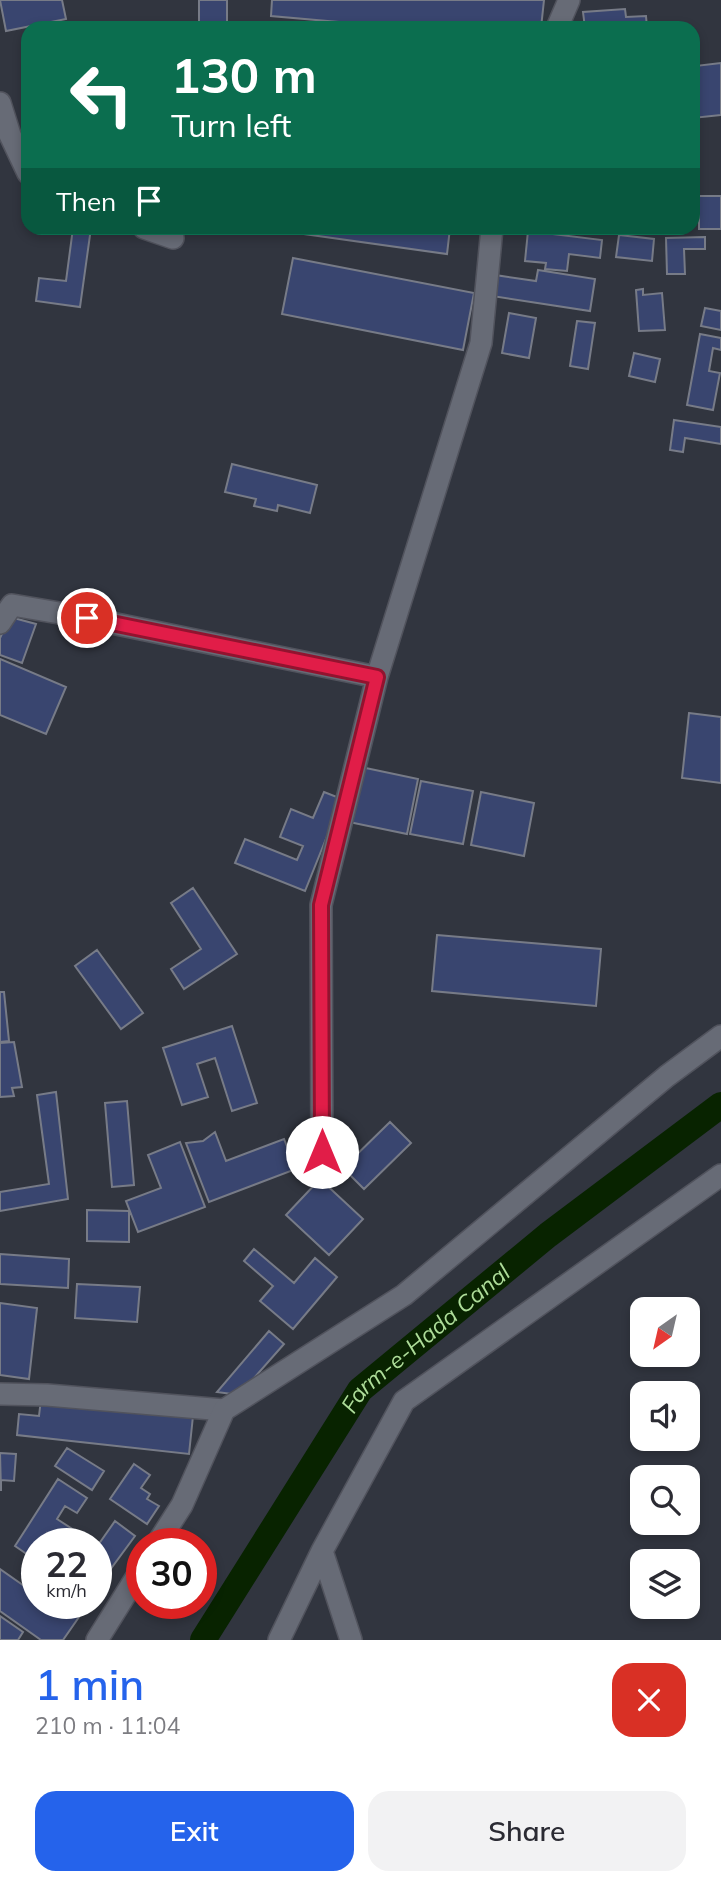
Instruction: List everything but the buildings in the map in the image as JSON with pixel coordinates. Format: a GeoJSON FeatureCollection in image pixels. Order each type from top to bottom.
{"type":"FeatureCollection","features":[{"type":"Feature","properties":{"kind":"street"},"geometry":{"type":"LineString","coordinates":[[560,21],[569,0]]}},
{"type":"Feature","properties":{"kind":"street"},"geometry":{"type":"LineString","coordinates":[[0,103],[9,135],[21,159]]}},
{"type":"Feature","properties":{"kind":"street"},"geometry":{"type":"LineString","coordinates":[[162,235],[173,239]]}},
{"type":"Feature","properties":{"kind":"street"},"geometry":{"type":"LineString","coordinates":[[322,1152],[321,905],[377,677],[481,343],[491,235]]}},
{"type":"Feature","properties":{"kind":"street"},"geometry":{"type":"LineString","coordinates":[[0,623],[12,605],[77,615],[377,677]]}},
{"type":"Feature","properties":{"kind":"street"},"geometry":{"type":"LineString","coordinates":[[167,1528],[182,1505],[224,1410],[404,1295],[667,1076],[721,1036]]}},
{"type":"Feature","properties":{"kind":"street"},"geometry":{"type":"LineString","coordinates":[[279,1640],[322,1550],[404,1401],[721,1175]]}},
{"type":"Feature","properties":{"kind":"street"},"geometry":{"type":"LineString","coordinates":[[0,1394],[47,1395],[224,1410]]}},
{"type":"Feature","properties":{"kind":"street"},"geometry":{"type":"LineString","coordinates":[[322,1550],[351,1640]]}},
{"type":"Feature","properties":{"kind":"street"},"geometry":{"type":"LineString","coordinates":[[96,1640],[126,1593]]}},
{"type":"Feature","properties":{"kind":"waterway","name":"Farm-e-Hada Canal"},"geometry":{"type":"LineString","coordinates":[[203,1640],[360,1390],[548,1235],[721,1105]]}},
{"type":"Feature","properties":{"kind":"route"},"geometry":{"type":"LineString","coordinates":[[87,618],[377,677],[321,905],[322,1152]]}}]}
